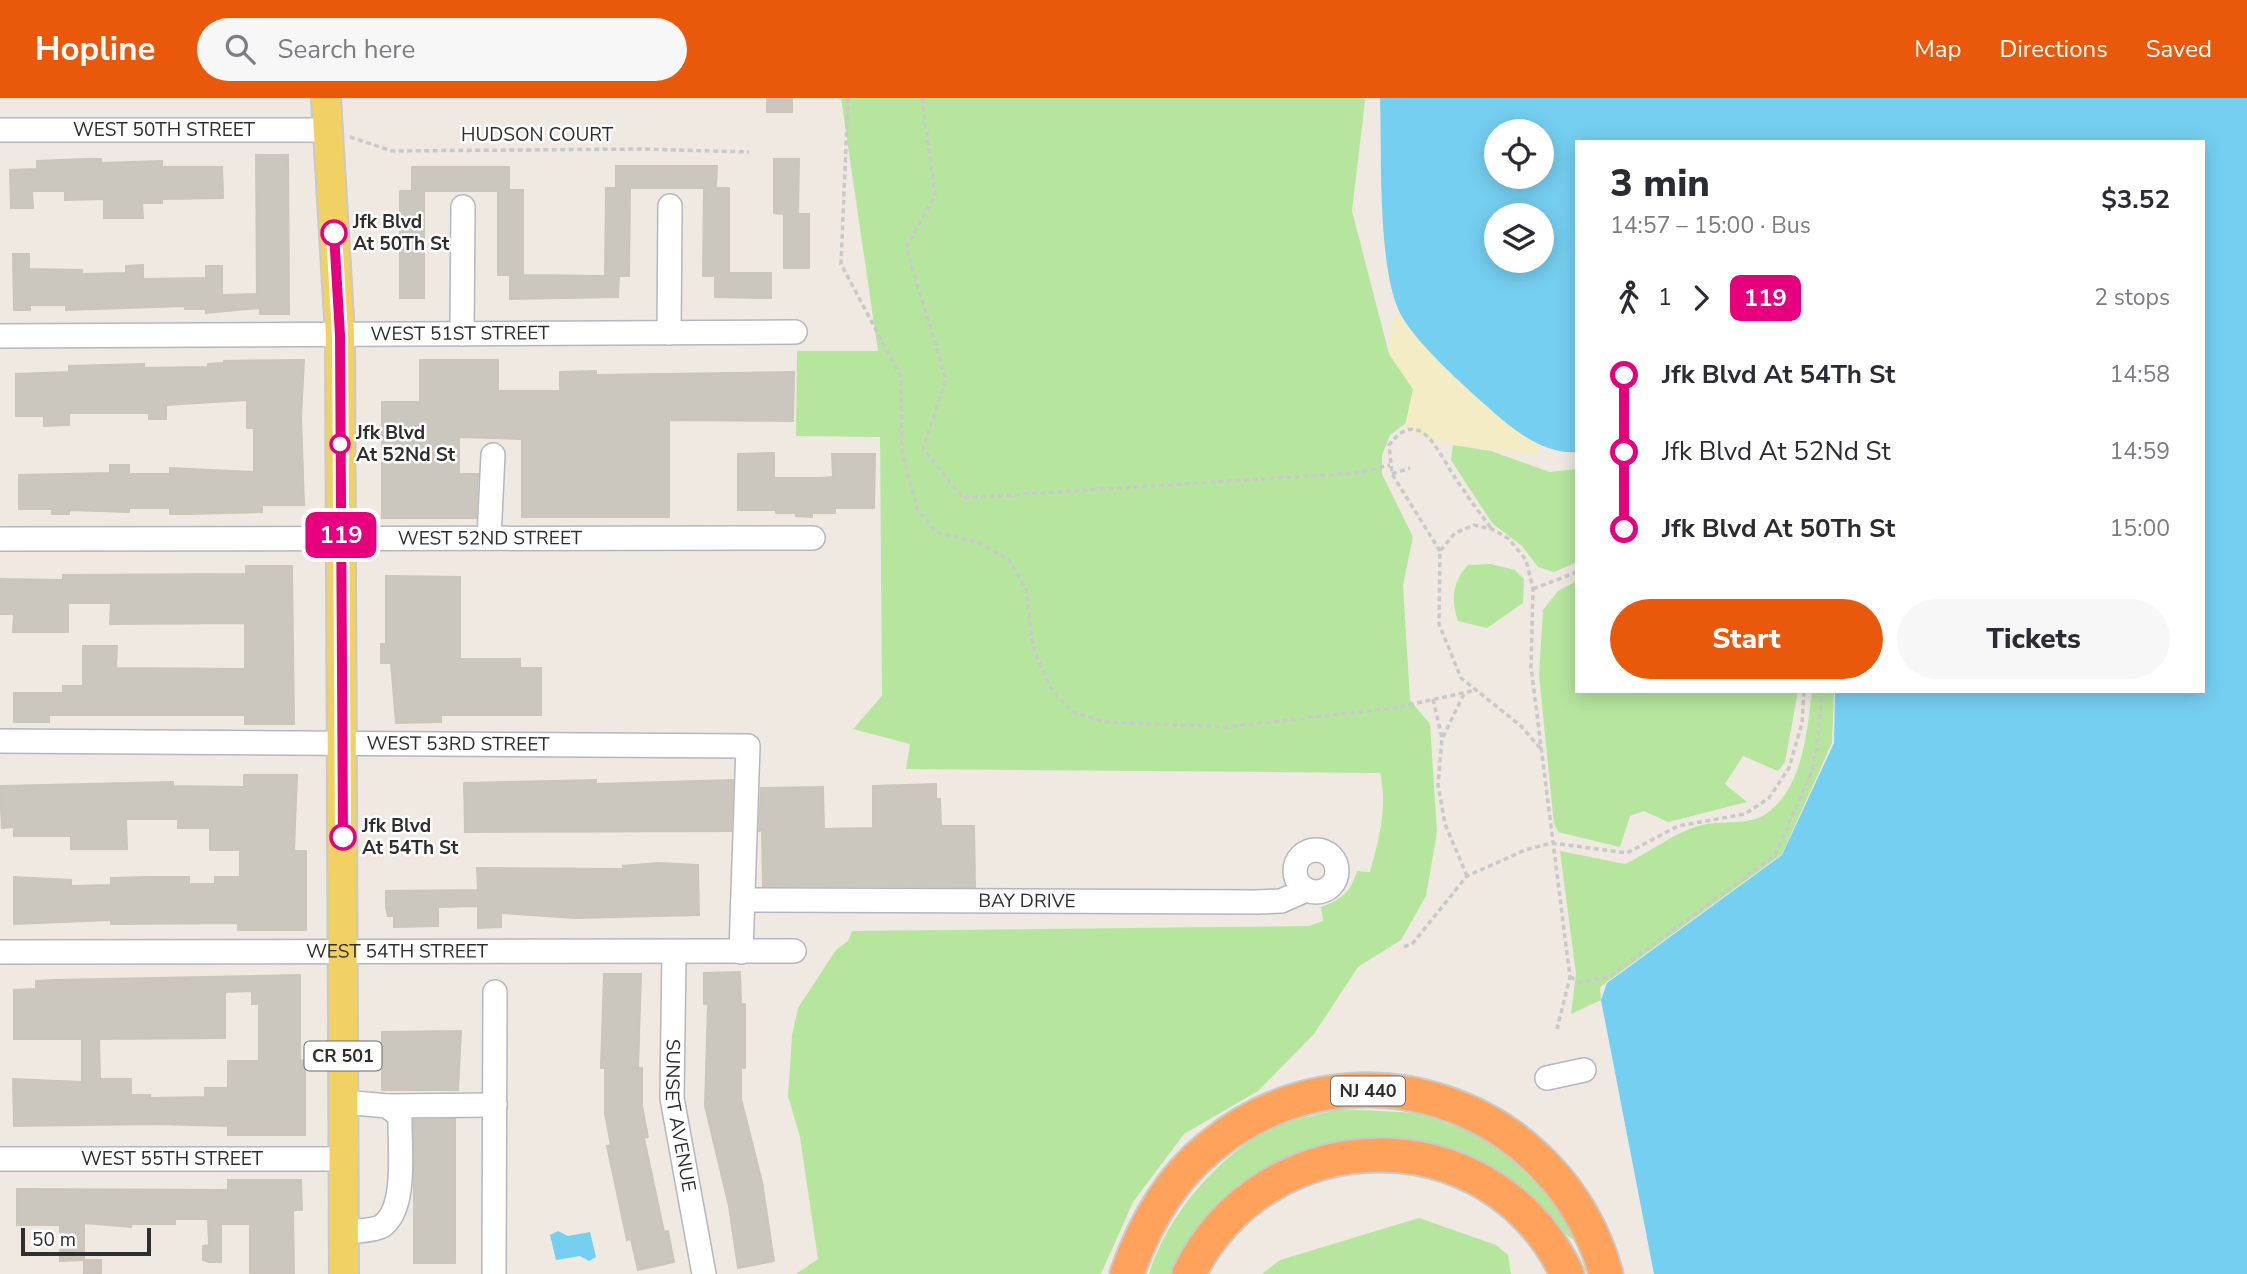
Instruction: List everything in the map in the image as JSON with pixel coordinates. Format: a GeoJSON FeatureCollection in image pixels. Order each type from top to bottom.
{"type":"FeatureCollection","features":[{"type":"Feature","properties":{"kind":"highway","name":"NJ 440"},"geometry":{"type":"LineString","coordinates":[[1127,1274],[1143,1232],[1167,1193],[1187,1169],[1216,1142],[1250,1120],[1293,1102],[1339,1092],[1370,1090],[1422,1096],[1452,1105],[1495,1124],[1522,1143],[1550,1169],[1575,1200],[1590,1228],[1606,1274]]}},
{"type":"Feature","properties":{"kind":"highway"},"geometry":{"type":"LineString","coordinates":[[1189,1274],[1218,1229],[1267,1187],[1325,1161],[1374,1155],[1438,1163],[1496,1190],[1543,1233],[1567,1274]]}},
{"type":"Feature","properties":{"kind":"main road","name":"CR 501"},"geometry":{"type":"LineString","coordinates":[[326,98],[340,335],[344,745],[341,953],[345,1274]]}},
{"type":"Feature","properties":{"kind":"street","name":"WEST 50TH STREET"},"geometry":{"type":"LineString","coordinates":[[0,130],[328,130]]}},
{"type":"Feature","properties":{"kind":"street"},"geometry":{"type":"LineString","coordinates":[[669,333],[670,206]]}},
{"type":"Feature","properties":{"kind":"street"},"geometry":{"type":"LineString","coordinates":[[462,334],[463,207]]}},
{"type":"Feature","properties":{"kind":"street","name":"WEST 51ST STREET"},"geometry":{"type":"LineString","coordinates":[[0,336],[795,332]]}},
{"type":"Feature","properties":{"kind":"street"},"geometry":{"type":"LineString","coordinates":[[489,538],[493,455]]}},
{"type":"Feature","properties":{"kind":"street","name":"WEST 52ND STREET"},"geometry":{"type":"LineString","coordinates":[[0,539],[813,538]]}},
{"type":"Feature","properties":{"kind":"street","name":"WEST 53RD STREET"},"geometry":{"type":"LineString","coordinates":[[0,741],[748,746],[743,900]]}},
{"type":"Feature","properties":{"kind":"street","name":"BAY DRIVE"},"geometry":{"type":"LineString","coordinates":[[743,900],[1257,902],[1281,901],[1306,890]]}},
{"type":"Feature","properties":{"kind":"street"},"geometry":{"type":"LineString","coordinates":[[741,952],[743,900]]}},
{"type":"Feature","properties":{"kind":"street","name":"WEST 54TH STREET"},"geometry":{"type":"LineString","coordinates":[[0,952],[794,951]]}},
{"type":"Feature","properties":{"kind":"street","name":"SUNSET AVENUE"},"geometry":{"type":"LineString","coordinates":[[674,953],[671,1098],[704,1274]]}},
{"type":"Feature","properties":{"kind":"street"},"geometry":{"type":"LineString","coordinates":[[494,1274],[495,992]]}},
{"type":"Feature","properties":{"kind":"street"},"geometry":{"type":"LineString","coordinates":[[1547,1078],[1584,1070]]}},
{"type":"Feature","properties":{"kind":"street"},"geometry":{"type":"LineString","coordinates":[[344,1102],[387,1106],[495,1105]]}},
{"type":"Feature","properties":{"kind":"street"},"geometry":{"type":"LineString","coordinates":[[345,1232],[381,1227],[395,1211],[399,1185],[400,1116],[387,1106]]}},
{"type":"Feature","properties":{"kind":"street","name":"WEST 55TH STREET"},"geometry":{"type":"LineString","coordinates":[[0,1159],[344,1159]]}},
{"type":"Feature","properties":{"kind":"path"},"geometry":{"type":"LineString","coordinates":[[848,98],[841,264],[901,377],[902,454],[918,511],[936,532],[980,543],[1009,560],[1026,589],[1033,648],[1051,688],[1072,712],[1107,722],[1228,727],[1395,708],[1476,690]]}},
{"type":"Feature","properties":{"kind":"path"},"geometry":{"type":"LineString","coordinates":[[922,98],[935,196],[906,247],[946,379],[923,449],[963,498],[1356,473],[1376,466],[1390,465]]}},
{"type":"Feature","properties":{"kind":"path","name":"HUDSON COURT"},"geometry":{"type":"LineString","coordinates":[[328,130],[392,151],[641,149],[750,152]]}},
{"type":"Feature","properties":{"kind":"path"},"geometry":{"type":"LineString","coordinates":[[1492,530],[1454,477],[1438,448],[1424,432],[1411,429],[1397,434],[1389,445],[1392,474],[1440,551],[1439,624],[1461,678],[1521,726],[1541,748]]}},
{"type":"Feature","properties":{"kind":"path"},"geometry":{"type":"LineString","coordinates":[[1392,474],[1410,468]]}},
{"type":"Feature","properties":{"kind":"path"},"geometry":{"type":"LineString","coordinates":[[1440,551],[1455,533],[1474,525],[1509,539],[1526,560],[1533,589],[1531,667],[1570,977],[1557,1029]]}},
{"type":"Feature","properties":{"kind":"path"},"geometry":{"type":"LineString","coordinates":[[1533,589],[1575,573]]}},
{"type":"Feature","properties":{"kind":"path"},"geometry":{"type":"LineString","coordinates":[[1442,738],[1465,692]]}},
{"type":"Feature","properties":{"kind":"path"},"geometry":{"type":"LineString","coordinates":[[1404,947],[1413,943],[1467,876],[1525,850],[1552,843],[1627,853],[1678,826],[1745,814],[1769,798],[1788,768],[1802,723],[1804,693]]}},
{"type":"Feature","properties":{"kind":"path"},"geometry":{"type":"LineString","coordinates":[[1570,977],[1580,982],[1609,977],[1775,855],[1811,773],[1822,693]]}},
{"type":"Feature","properties":{"kind":"path"},"geometry":{"type":"LineString","coordinates":[[1433,699],[1442,738],[1438,785],[1445,824],[1467,876]]}},
{"type":"Feature","properties":{"kind":"green space"},"geometry":{"type":"Polygon","coordinates":[[[841,98],[1364,98],[1365,101],[1352,211],[1389,354],[1413,389],[1406,423],[1390,435],[1382,455],[1382,474],[1413,537],[1403,585],[1410,700],[1430,724],[1437,832],[1426,896],[1401,940],[1358,967],[1314,1034],[1258,1091],[1184,1134],[1133,1202],[1101,1274],[796,1274],[818,1259],[800,1137],[788,1096],[792,1036],[798,1008],[836,950],[848,941],[852,931],[1309,926],[1323,921],[1321,907],[1344,894],[1357,871],[1370,872],[1383,811],[1380,773],[906,769],[910,744],[853,729],[882,696],[880,437],[796,436],[797,351],[878,351],[841,98]]]}},
{"type":"Feature","properties":{"kind":"green space"},"geometry":{"type":"Polygon","coordinates":[[[1453,445],[1491,451],[1550,472],[1575,469],[1575,563],[1554,572],[1538,567],[1522,546],[1492,523],[1451,460],[1453,445]]]}},
{"type":"Feature","properties":{"kind":"green space"},"geometry":{"type":"Polygon","coordinates":[[[1491,564],[1515,570],[1524,579],[1523,603],[1487,628],[1458,621],[1454,591],[1463,571],[1468,565],[1491,564]]]}},
{"type":"Feature","properties":{"kind":"green space"},"geometry":{"type":"Polygon","coordinates":[[[1575,582],[1575,693],[1798,693],[1785,762],[1778,771],[1743,756],[1725,784],[1747,802],[1668,822],[1644,811],[1630,816],[1620,847],[1558,832],[1554,824],[1539,675],[1543,610],[1558,591],[1575,582]]]}},
{"type":"Feature","properties":{"kind":"green space"},"geometry":{"type":"Polygon","coordinates":[[[1812,693],[1834,693],[1832,743],[1782,854],[1600,987],[1601,1000],[1571,1014],[1576,974],[1560,851],[1625,864],[1692,828],[1759,818],[1778,803],[1788,790],[1805,741],[1812,693]]]}},
{"type":"Feature","properties":{"kind":"green space"},"geometry":{"type":"Polygon","coordinates":[[[1340,1109],[1418,1113],[1490,1139],[1548,1195],[1581,1246],[1563,1232],[1524,1188],[1463,1155],[1386,1138],[1294,1156],[1231,1197],[1183,1252],[1175,1274],[1149,1274],[1179,1212],[1226,1160],[1270,1128],[1340,1109]]]}},
{"type":"Feature","properties":{"kind":"green space"},"geometry":{"type":"Polygon","coordinates":[[[1419,1218],[1496,1245],[1508,1255],[1511,1274],[1262,1274],[1280,1260],[1419,1218]]]}},
{"type":"Feature","properties":{"kind":"sand"},"geometry":{"type":"Polygon","coordinates":[[[1401,315],[1466,386],[1501,417],[1542,446],[1536,455],[1453,445],[1404,430],[1413,389],[1389,354],[1393,320],[1401,315]]]}},
{"type":"Feature","properties":{"kind":"water"},"geometry":{"type":"Polygon","coordinates":[[[1380,98],[2247,98],[2247,1274],[1654,1274],[1601,1000],[1607,983],[1782,855],[1834,743],[1835,693],[2205,693],[2205,140],[1575,140],[1575,452],[1541,445],[1518,432],[1429,352],[1409,327],[1393,295],[1382,210],[1380,98]]]}},
{"type":"Feature","properties":{"kind":"water"},"geometry":{"type":"Polygon","coordinates":[[[558,1231],[568,1236],[590,1232],[596,1257],[589,1261],[580,1256],[556,1260],[550,1235],[558,1231]]]}},
{"type":"Feature","properties":{"kind":"building"},"geometry":{"type":"Polygon","coordinates":[[[767,98],[792,98],[792,112],[767,112],[767,98]]]}},
{"type":"Feature","properties":{"kind":"building"},"geometry":{"type":"Polygon","coordinates":[[[256,155],[288,155],[289,314],[260,314],[260,308],[206,313],[206,309],[185,309],[185,306],[66,310],[66,305],[30,305],[30,310],[14,310],[13,254],[29,254],[29,269],[82,270],[82,274],[126,273],[126,266],[143,265],[143,279],[206,278],[206,266],[222,266],[222,295],[257,294],[256,155]]]}},
{"type":"Feature","properties":{"kind":"building"},"geometry":{"type":"Polygon","coordinates":[[[101,159],[101,163],[162,161],[162,167],[222,167],[223,198],[162,199],[162,203],[142,203],[143,218],[104,218],[104,199],[65,200],[65,191],[32,191],[33,208],[11,208],[10,170],[37,169],[37,161],[101,159]]]}},
{"type":"Feature","properties":{"kind":"building"},"geometry":{"type":"Polygon","coordinates":[[[774,159],[799,159],[798,214],[809,214],[809,268],[784,268],[784,214],[774,213],[774,159]]]}},
{"type":"Feature","properties":{"kind":"building"},"geometry":{"type":"Polygon","coordinates":[[[616,166],[717,166],[716,188],[729,188],[729,273],[771,273],[771,298],[715,297],[715,276],[703,276],[704,188],[630,188],[629,276],[619,276],[618,297],[510,299],[510,275],[498,275],[498,191],[424,191],[424,298],[400,298],[400,191],[412,191],[412,167],[509,167],[509,190],[523,190],[523,275],[605,276],[606,188],[616,188],[616,166]]]}},
{"type":"Feature","properties":{"kind":"building"},"geometry":{"type":"Polygon","coordinates":[[[304,360],[301,418],[304,505],[262,505],[262,512],[189,514],[170,514],[170,508],[129,508],[129,512],[69,510],[69,514],[52,514],[52,509],[19,509],[19,475],[110,473],[110,465],[129,465],[129,474],[170,474],[170,468],[254,472],[254,428],[247,428],[247,400],[166,405],[166,419],[149,419],[149,413],[69,413],[69,425],[44,426],[44,416],[16,416],[16,374],[69,372],[69,366],[144,364],[144,368],[208,367],[208,364],[224,361],[304,360]]]}},
{"type":"Feature","properties":{"kind":"building"},"geometry":{"type":"Polygon","coordinates":[[[420,360],[498,360],[498,391],[560,391],[560,372],[596,371],[596,375],[794,372],[793,421],[669,420],[669,517],[522,517],[522,439],[459,437],[459,474],[478,474],[476,518],[382,518],[382,402],[420,402],[420,360]]]}},
{"type":"Feature","properties":{"kind":"building"},"geometry":{"type":"Polygon","coordinates":[[[774,453],[774,478],[833,477],[832,454],[875,454],[874,508],[835,508],[835,513],[812,513],[812,517],[796,516],[796,513],[776,513],[776,510],[738,510],[738,454],[774,453]]]}},
{"type":"Feature","properties":{"kind":"building"},"geometry":{"type":"Polygon","coordinates":[[[246,566],[292,566],[294,724],[245,724],[245,715],[49,715],[49,722],[14,722],[14,693],[63,693],[63,686],[83,686],[83,646],[117,646],[116,668],[245,669],[245,623],[110,624],[111,603],[68,603],[68,632],[13,632],[14,614],[0,614],[0,579],[63,580],[63,575],[246,574],[246,566]]]}},
{"type":"Feature","properties":{"kind":"building"},"geometry":{"type":"Polygon","coordinates":[[[386,576],[460,577],[460,659],[520,659],[520,668],[541,668],[541,715],[441,715],[441,722],[396,723],[391,663],[381,663],[381,644],[386,644],[386,576]]]}},
{"type":"Feature","properties":{"kind":"building"},"geometry":{"type":"Polygon","coordinates":[[[244,775],[297,775],[294,851],[306,851],[306,930],[238,930],[238,923],[111,924],[111,920],[14,924],[14,877],[71,880],[71,886],[111,885],[111,878],[150,877],[189,877],[189,884],[215,884],[215,877],[240,877],[240,850],[210,850],[210,828],[178,828],[178,819],[126,819],[127,849],[71,849],[71,836],[14,836],[14,827],[2,828],[0,786],[173,782],[173,786],[244,787],[244,775]]]}},
{"type":"Feature","properties":{"kind":"building"},"geometry":{"type":"Polygon","coordinates":[[[596,780],[596,784],[733,780],[731,831],[465,832],[464,783],[596,780]]]}},
{"type":"Feature","properties":{"kind":"building"},"geometry":{"type":"Polygon","coordinates":[[[936,784],[936,799],[940,799],[941,826],[974,826],[975,887],[763,886],[762,830],[759,831],[761,788],[823,787],[824,829],[873,828],[873,786],[936,784]]]}},
{"type":"Feature","properties":{"kind":"building"},"geometry":{"type":"Polygon","coordinates":[[[658,863],[698,865],[699,915],[575,918],[501,913],[501,927],[478,928],[478,906],[438,907],[438,926],[394,927],[394,916],[388,916],[386,907],[386,891],[478,890],[477,868],[623,869],[623,866],[658,863]]]}},
{"type":"Feature","properties":{"kind":"building"},"geometry":{"type":"Polygon","coordinates":[[[740,972],[741,1004],[745,1004],[745,1068],[741,1068],[741,1099],[762,1182],[774,1261],[738,1268],[729,1206],[705,1106],[708,1004],[704,1004],[704,973],[740,972]]]}},
{"type":"Feature","properties":{"kind":"building"},"geometry":{"type":"Polygon","coordinates":[[[604,974],[641,974],[638,1068],[642,1068],[642,1106],[648,1137],[644,1138],[664,1232],[668,1231],[674,1262],[638,1270],[631,1239],[627,1240],[607,1146],[611,1145],[605,1114],[605,1068],[601,1068],[604,974]]]}},
{"type":"Feature","properties":{"kind":"building"},"geometry":{"type":"Polygon","coordinates":[[[300,975],[300,1061],[305,1060],[305,1135],[228,1135],[228,1126],[14,1126],[13,1079],[82,1082],[82,1039],[14,1039],[14,990],[36,989],[36,981],[300,975]],[[252,991],[225,992],[225,1038],[99,1039],[100,1079],[131,1079],[131,1095],[150,1095],[150,1098],[205,1097],[205,1088],[228,1088],[228,1061],[259,1061],[259,1004],[252,1004],[252,991]]]}},
{"type":"Feature","properties":{"kind":"building"},"geometry":{"type":"Polygon","coordinates":[[[461,1031],[458,1090],[382,1090],[382,1032],[461,1031]]]}},
{"type":"Feature","properties":{"kind":"building"},"geometry":{"type":"Polygon","coordinates":[[[455,1119],[455,1263],[414,1263],[414,1120],[455,1119]]]}},
{"type":"Feature","properties":{"kind":"building"},"geometry":{"type":"Polygon","coordinates":[[[228,1180],[301,1180],[302,1210],[293,1210],[294,1274],[250,1274],[250,1224],[221,1224],[221,1262],[203,1260],[203,1246],[209,1245],[208,1219],[175,1219],[175,1224],[131,1224],[131,1227],[84,1223],[84,1260],[60,1261],[60,1225],[17,1225],[17,1189],[228,1190],[228,1180]]]}},
{"type":"Feature","properties":{"kind":"building"},"geometry":{"type":"Polygon","coordinates":[[[84,1260],[101,1260],[101,1274],[84,1274],[84,1260]]]}},
{"type":"Feature","properties":{"kind":"bus line","name":"119"},"geometry":{"type":"LineString","coordinates":[[334,233],[340,335],[343,837]]}},
{"type":"Feature","properties":{"kind":"place","name":"Jfk Blvd At 50Th St"},"geometry":{"type":"Point","coordinates":[334,233]}},
{"type":"Feature","properties":{"kind":"place","name":"Jfk Blvd At 52Nd St"},"geometry":{"type":"Point","coordinates":[340,444]}},
{"type":"Feature","properties":{"kind":"place","name":"Jfk Blvd At 54Th St"},"geometry":{"type":"Point","coordinates":[343,837]}}]}
